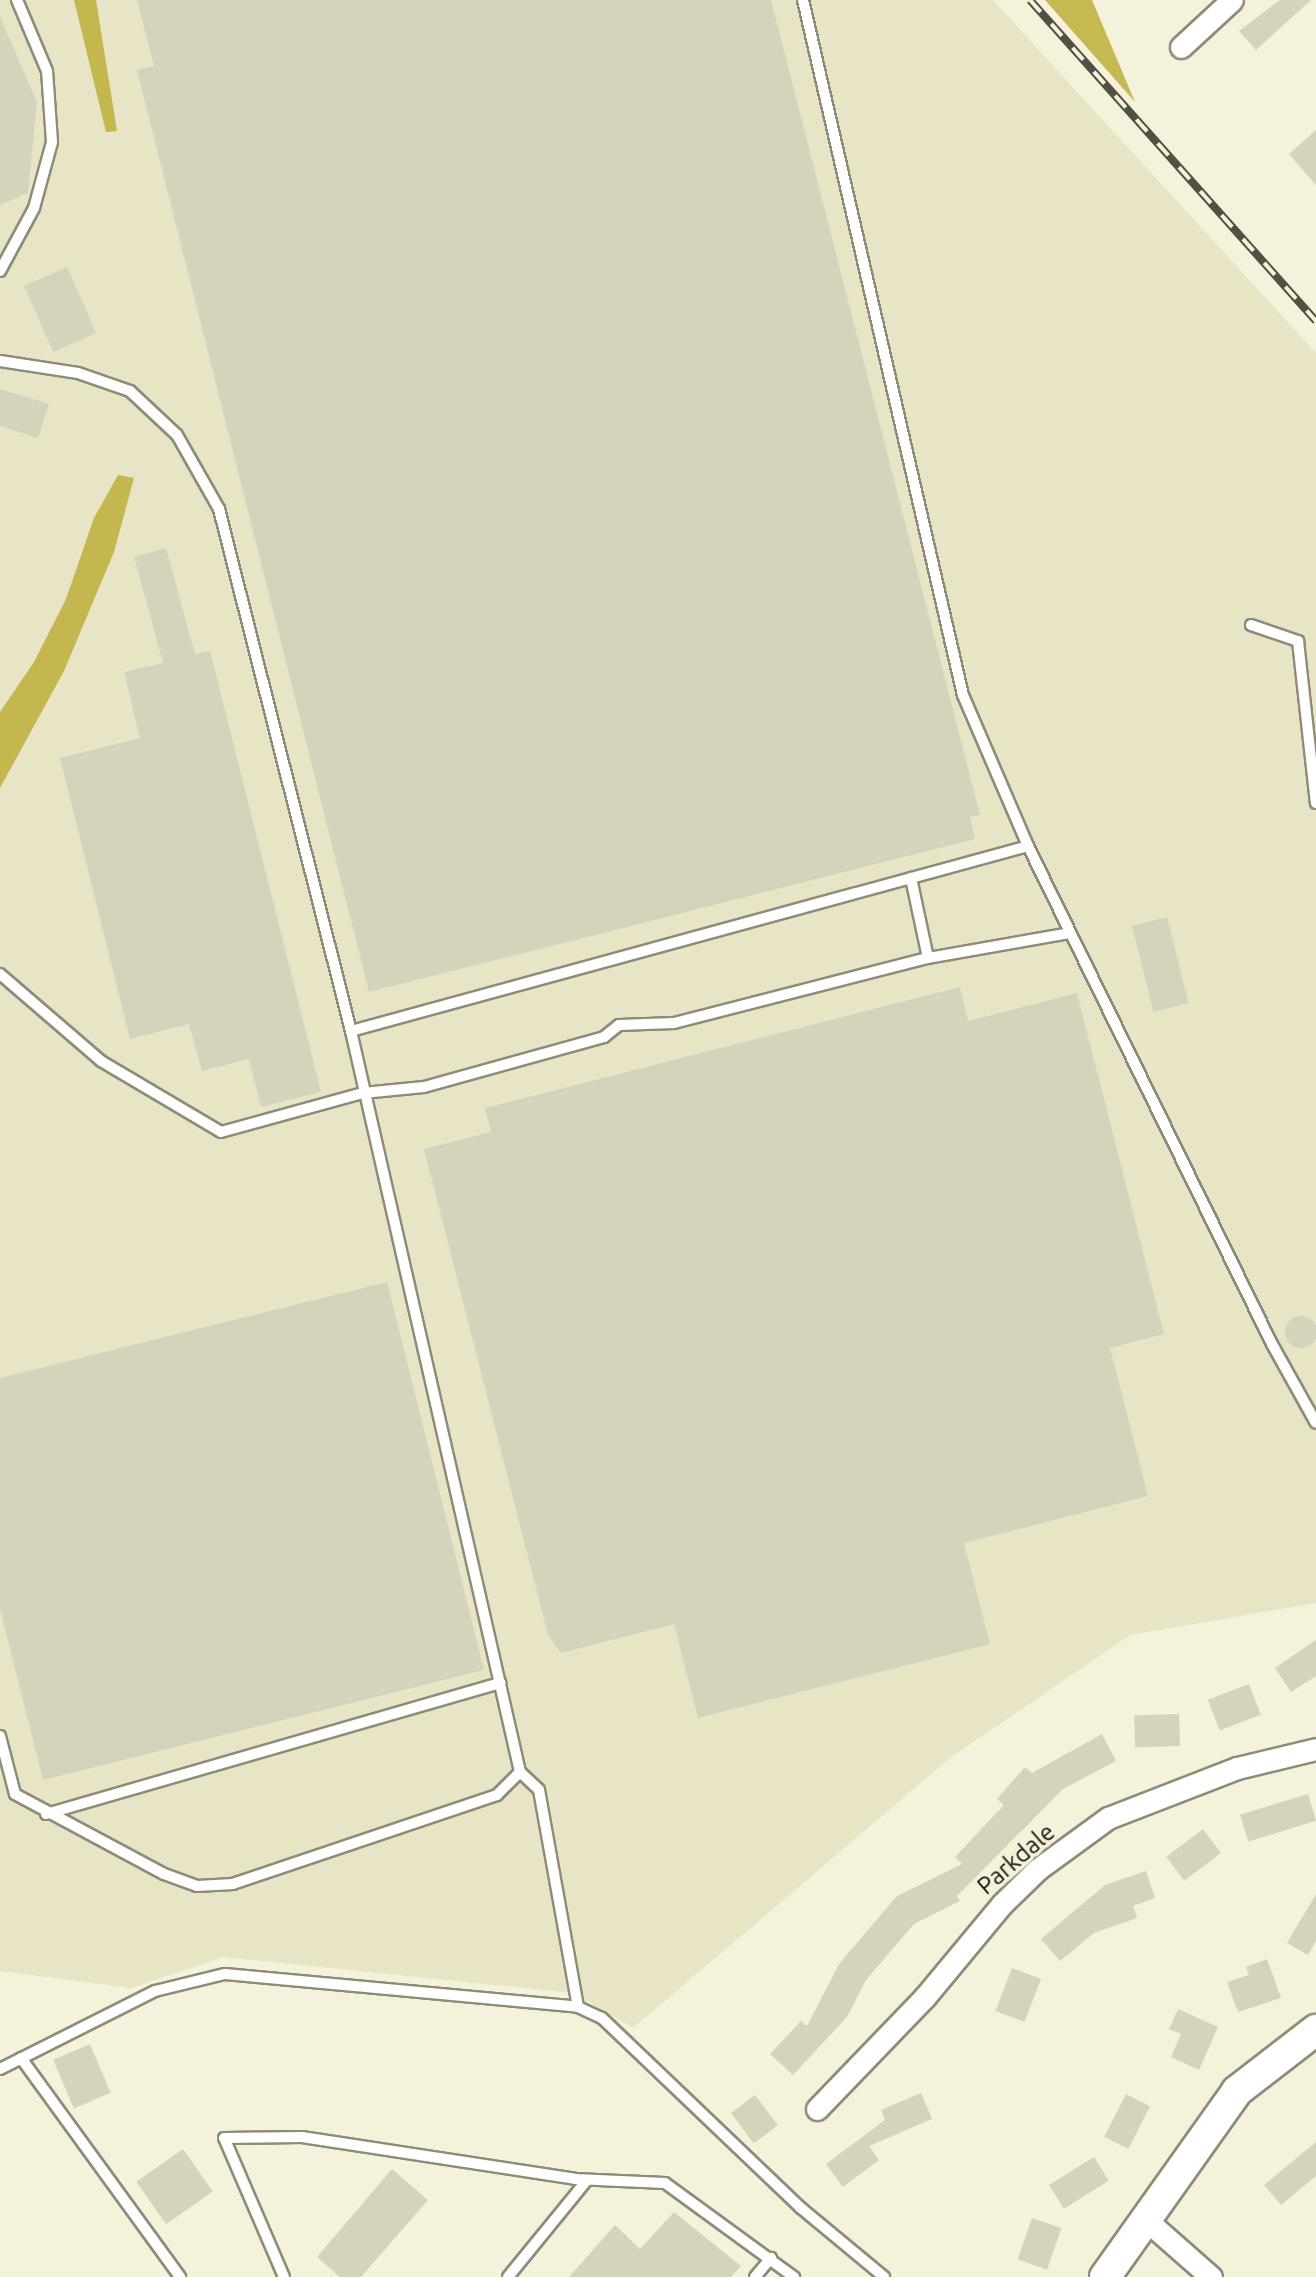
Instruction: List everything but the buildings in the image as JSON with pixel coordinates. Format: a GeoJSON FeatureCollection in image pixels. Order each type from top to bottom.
{"type":"FeatureCollection","features":[{"type":"Feature","properties":{"kind":"street"},"geometry":{"type":"LineString","coordinates":[[1181,47],[1232,0]]}},
{"type":"Feature","properties":{"kind":"street","name":"Parkdale"},"geometry":{"type":"LineString","coordinates":[[817,2109],[908,2015],[1002,1904],[1038,1869],[1098,1826],[1210,1777],[1316,1749]]}},
{"type":"Feature","properties":{"kind":"street"},"geometry":{"type":"LineString","coordinates":[[1105,2277],[1237,2091],[1316,2030]]}},
{"type":"Feature","properties":{"kind":"street"},"geometry":{"type":"LineString","coordinates":[[1145,2219],[1211,2277]]}},
{"type":"Feature","properties":{"kind":"lane"},"geometry":{"type":"LineString","coordinates":[[0,271],[34,208],[52,142],[47,71],[17,0]]}},
{"type":"Feature","properties":{"kind":"lane"},"geometry":{"type":"LineString","coordinates":[[803,0],[963,695],[1028,846],[1070,933],[1272,1344],[1315,1415]]}},
{"type":"Feature","properties":{"kind":"lane"},"geometry":{"type":"LineString","coordinates":[[0,361],[78,373],[130,391],[177,435],[219,509],[351,1031],[520,1772],[539,1790],[578,2007]]}},
{"type":"Feature","properties":{"kind":"lane"},"geometry":{"type":"LineString","coordinates":[[1251,625],[1298,641],[1316,803]]}},
{"type":"Feature","properties":{"kind":"lane"},"geometry":{"type":"LineString","coordinates":[[351,1031],[1028,846]]}},
{"type":"Feature","properties":{"kind":"lane"},"geometry":{"type":"LineString","coordinates":[[911,878],[928,958]]}},
{"type":"Feature","properties":{"kind":"lane"},"geometry":{"type":"LineString","coordinates":[[0,974],[101,1061],[221,1132],[363,1093],[424,1087],[604,1037],[619,1025],[674,1023],[928,958],[1070,933]]}},
{"type":"Feature","properties":{"kind":"lane"},"geometry":{"type":"LineString","coordinates":[[46,1814],[500,1683]]}},
{"type":"Feature","properties":{"kind":"lane"},"geometry":{"type":"LineString","coordinates":[[0,1736],[15,1794],[46,1814],[164,1874],[214,1887],[497,1794],[520,1772]]}},
{"type":"Feature","properties":{"kind":"lane"},"geometry":{"type":"LineString","coordinates":[[0,2069],[155,1991],[225,1975],[578,2007],[602,2018],[801,2208],[884,2277]]}},
{"type":"Feature","properties":{"kind":"lane"},"geometry":{"type":"LineString","coordinates":[[20,2058],[180,2277]]}},
{"type":"Feature","properties":{"kind":"lane"},"geometry":{"type":"LineString","coordinates":[[284,2277],[224,2138],[302,2137],[587,2180],[664,2183],[794,2277]]}},
{"type":"Feature","properties":{"kind":"lane"},"geometry":{"type":"LineString","coordinates":[[508,2277],[587,2180]]}},
{"type":"Feature","properties":{"kind":"lane"},"geometry":{"type":"LineString","coordinates":[[755,2277],[771,2258]]}},
{"type":"Feature","properties":{"kind":"shaded area"},"geometry":{"type":"Polygon","coordinates":[[[0,0],[993,0],[1316,353],[1316,1603],[1130,1635],[950,1758],[633,2028],[574,1993],[223,1957],[131,1988],[0,1971],[0,0]]]}},
{"type":"Feature","properties":{"kind":"shaded area"},"geometry":{"type":"Polygon","coordinates":[[[74,0],[96,0],[117,131],[106,132],[74,0]]]}},
{"type":"Feature","properties":{"kind":"shaded area"},"geometry":{"type":"Polygon","coordinates":[[[1045,0],[1092,0],[1135,102],[1045,0]]]}},
{"type":"Feature","properties":{"kind":"shaded area"},"geometry":{"type":"Polygon","coordinates":[[[118,475],[134,478],[114,552],[64,671],[0,788],[0,712],[34,662],[66,599],[94,518],[118,475]]]}},
{"type":"Feature","properties":{"kind":"railway"},"geometry":{"type":"LineString","coordinates":[[1030,0],[1316,321]]}}]}
